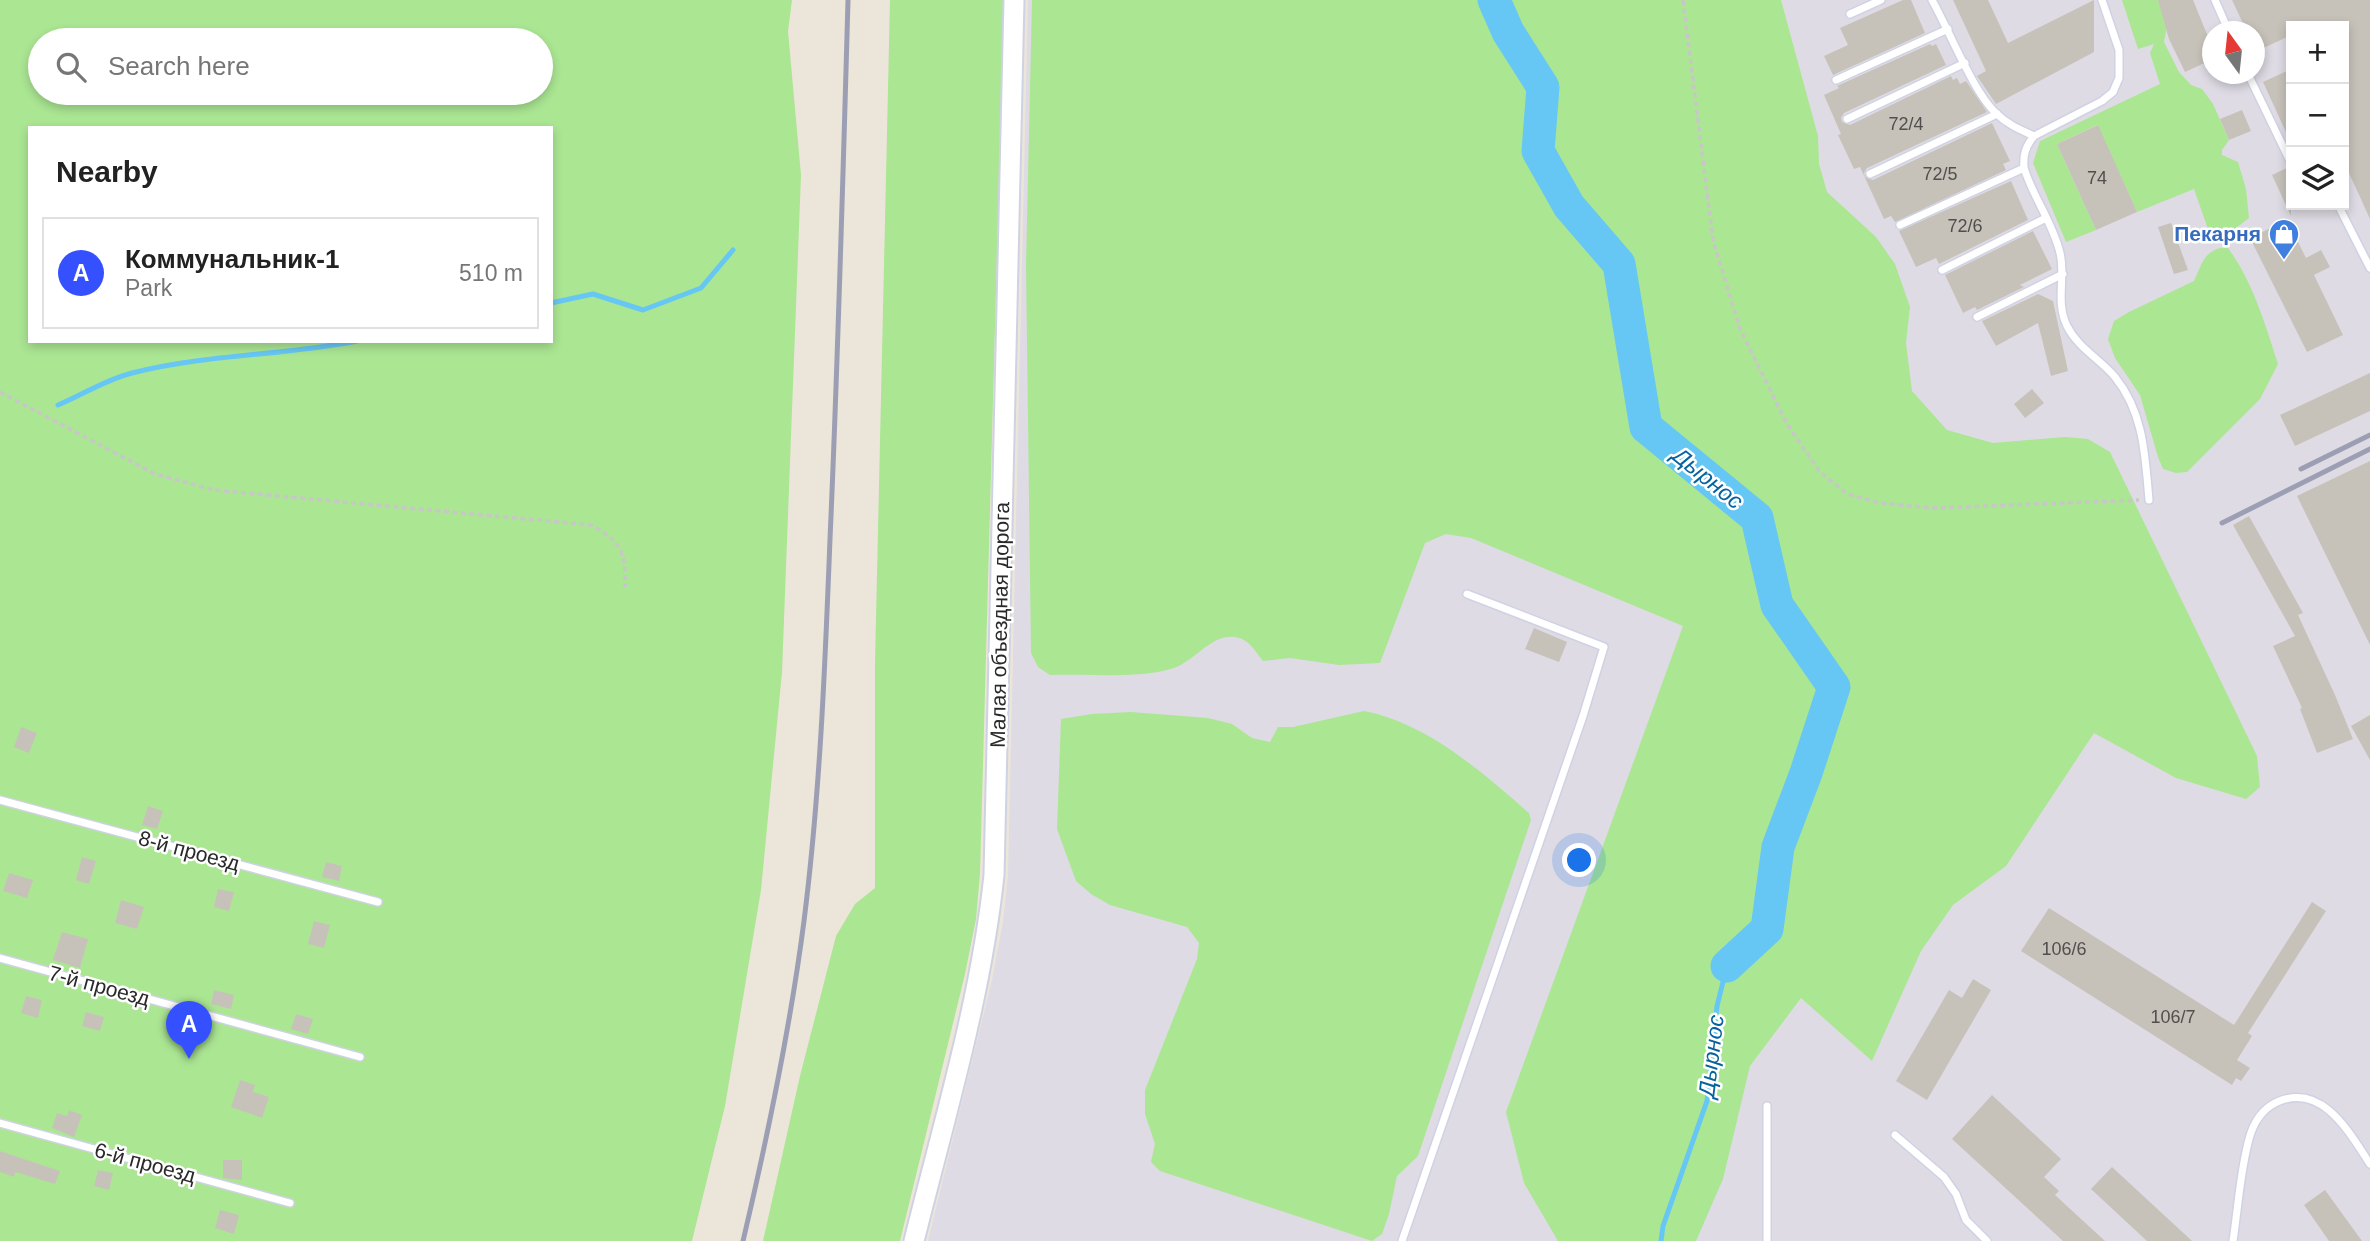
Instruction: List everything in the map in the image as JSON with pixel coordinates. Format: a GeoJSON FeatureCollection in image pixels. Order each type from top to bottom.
{"type":"FeatureCollection","features":[{"type":"Feature","properties":{"kind":"street","name":"Малая объездная дорога"},"geometry":{"type":"LineString","coordinates":[[914,1241],[979,977],[994,875],[1014,0]]}},
{"type":"Feature","properties":{"kind":"lane"},"geometry":{"type":"LineString","coordinates":[[1850,14],[1881,0]]}},
{"type":"Feature","properties":{"kind":"lane"},"geometry":{"type":"LineString","coordinates":[[1932,0],[1975,83],[1997,114],[2011,125],[2034,136]]}},
{"type":"Feature","properties":{"kind":"lane"},"geometry":{"type":"LineString","coordinates":[[2102,0],[2119,50],[2119,78],[2113,92],[2102,101],[2034,136],[2026,145],[2024,169],[2060,249],[2063,274],[2060,305],[2067,326],[2077,341],[2115,377],[2133,405],[2144,438],[2149,500]]}},
{"type":"Feature","properties":{"kind":"lane"},"geometry":{"type":"LineString","coordinates":[[2215,0],[2224,21]]}},
{"type":"Feature","properties":{"kind":"lane"},"geometry":{"type":"LineString","coordinates":[[1836,80],[1948,29]]}},
{"type":"Feature","properties":{"kind":"lane"},"geometry":{"type":"LineString","coordinates":[[1847,119],[1965,62]]}},
{"type":"Feature","properties":{"kind":"lane"},"geometry":{"type":"LineString","coordinates":[[2253,84],[2286,153]]}},
{"type":"Feature","properties":{"kind":"lane"},"geometry":{"type":"LineString","coordinates":[[1870,174],[1997,114]]}},
{"type":"Feature","properties":{"kind":"lane"},"geometry":{"type":"LineString","coordinates":[[1900,226],[2024,169]]}},
{"type":"Feature","properties":{"kind":"lane"},"geometry":{"type":"LineString","coordinates":[[2341,210],[2370,268]]}},
{"type":"Feature","properties":{"kind":"lane"},"geometry":{"type":"LineString","coordinates":[[1942,270],[2046,218]]}},
{"type":"Feature","properties":{"kind":"lane"},"geometry":{"type":"LineString","coordinates":[[1978,317],[2063,274]]}},
{"type":"Feature","properties":{"kind":"lane"},"geometry":{"type":"LineString","coordinates":[[1402,1241],[1583,716],[1604,647],[1467,594]]}},
{"type":"Feature","properties":{"kind":"lane","name":"8-й проезд"},"geometry":{"type":"LineString","coordinates":[[0,800],[378,902]]}},
{"type":"Feature","properties":{"kind":"lane","name":"7-й проезд"},"geometry":{"type":"LineString","coordinates":[[0,958],[360,1058]]}},
{"type":"Feature","properties":{"kind":"lane"},"geometry":{"type":"LineString","coordinates":[[2233,1241],[2249,1139],[2262,1113],[2272,1104],[2286,1098],[2304,1096],[2317,1101],[2341,1123],[2370,1164]]}},
{"type":"Feature","properties":{"kind":"lane"},"geometry":{"type":"LineString","coordinates":[[1766,1106],[1767,1241]]}},
{"type":"Feature","properties":{"kind":"lane","name":"6-й проезд"},"geometry":{"type":"LineString","coordinates":[[0,1123],[290,1203]]}},
{"type":"Feature","properties":{"kind":"lane"},"geometry":{"type":"LineString","coordinates":[[1895,1135],[1944,1177],[1956,1195],[1966,1220],[1987,1241]]}},
{"type":"Feature","properties":{"kind":"path"},"geometry":{"type":"LineString","coordinates":[[1683,0],[1704,176],[1717,253],[1740,329],[1787,424],[1819,471],[1847,494],[1880,503],[1934,508],[2149,500]]}},
{"type":"Feature","properties":{"kind":"path"},"geometry":{"type":"LineString","coordinates":[[0,392],[155,474],[215,490],[591,525],[610,535],[621,551],[626,561],[625,587]]}},
{"type":"Feature","properties":{"kind":"shaded area"},"geometry":{"type":"Polygon","coordinates":[[[1028,0],[2370,0],[2370,1241],[928,1241],[992,980],[1008,876],[1028,0]]]}},
{"type":"Feature","properties":{"kind":"green space"},"geometry":{"type":"Polygon","coordinates":[[[0,0],[792,0],[788,31],[801,175],[782,672],[761,890],[725,1106],[692,1241],[0,1241],[0,0]]]}},
{"type":"Feature","properties":{"kind":"green space"},"geometry":{"type":"Polygon","coordinates":[[[890,0],[1004,0],[980,874],[976,919],[900,1241],[763,1241],[800,1076],[836,936],[855,904],[875,888],[875,663],[890,0]]]}},
{"type":"Feature","properties":{"kind":"green space"},"geometry":{"type":"Polygon","coordinates":[[[1032,0],[1781,0],[1818,136],[1819,164],[1827,192],[1876,237],[1895,264],[1910,307],[1906,343],[1912,391],[1947,430],[1993,443],[2065,437],[2088,439],[2110,452],[2257,756],[2260,787],[2246,799],[2176,778],[2094,733],[2006,866],[1953,905],[1921,951],[1872,1061],[1801,998],[1750,1066],[1723,1179],[1696,1241],[1558,1241],[1524,1183],[1506,1112],[1683,626],[1471,538],[1446,534],[1425,543],[1380,663],[1339,665],[1290,658],[1263,661],[1248,643],[1240,638],[1226,637],[1211,643],[1174,668],[1146,674],[1050,675],[1038,667],[1031,653],[1026,265],[1032,0]]]}},
{"type":"Feature","properties":{"kind":"green space"},"geometry":{"type":"Polygon","coordinates":[[[2122,0],[2158,0],[2167,26],[2164,42],[2179,72],[2191,85],[2202,89],[2213,104],[2229,140],[2222,150],[2222,155],[2238,162],[2246,189],[2249,218],[2224,237],[2215,240],[2208,229],[2194,189],[2137,212],[2097,125],[2057,144],[2096,230],[2066,242],[2033,163],[2040,141],[2160,84],[2150,53],[2154,44],[2138,49],[2122,0]]]}},
{"type":"Feature","properties":{"kind":"green space"},"geometry":{"type":"Polygon","coordinates":[[[2220,248],[2228,248],[2245,275],[2258,304],[2278,364],[2260,399],[2187,472],[2176,473],[2163,469],[2140,395],[2115,358],[2108,339],[2114,321],[2194,281],[2206,257],[2220,248]]]}},
{"type":"Feature","properties":{"kind":"green space"},"geometry":{"type":"Polygon","coordinates":[[[1364,711],[1410,726],[1452,751],[1529,813],[1531,820],[1418,1156],[1397,1176],[1382,1234],[1372,1241],[1160,1171],[1151,1162],[1155,1144],[1145,1114],[1145,1090],[1197,959],[1199,943],[1187,927],[1110,905],[1091,894],[1076,881],[1057,829],[1061,719],[1131,712],[1208,718],[1232,724],[1252,738],[1270,742],[1278,727],[1293,727],[1364,711]]]}},
{"type":"Feature","properties":{"kind":"building"},"geometry":{"type":"Polygon","coordinates":[[[1903,0],[1911,0],[1925,33],[1833,75],[1824,56],[1848,45],[1840,28],[1903,0]]]}},
{"type":"Feature","properties":{"kind":"building"},"geometry":{"type":"Polygon","coordinates":[[[1953,0],[1988,0],[2008,43],[2094,0],[2094,52],[1996,104],[1977,76],[1986,71],[1953,0]]]}},
{"type":"Feature","properties":{"kind":"building"},"geometry":{"type":"Polygon","coordinates":[[[2158,0],[2193,0],[2202,22],[2202,64],[2185,72],[2169,39],[2158,0]]]}},
{"type":"Feature","properties":{"kind":"building"},"geometry":{"type":"Polygon","coordinates":[[[2232,0],[2370,0],[2370,219],[2349,173],[2349,21],[2286,21],[2286,37],[2265,47],[2265,21],[2242,21],[2232,0]]]}},
{"type":"Feature","properties":{"kind":"building"},"geometry":{"type":"Polygon","coordinates":[[[1930,44],[1936,44],[1946,65],[1844,113],[1842,122],[1850,125],[1951,76],[1953,80],[1957,78],[1960,84],[1966,81],[1987,112],[1867,168],[1865,177],[1873,180],[1992,123],[2010,161],[2003,164],[2006,170],[1895,222],[1891,216],[1884,219],[1860,167],[1854,169],[1824,95],[1839,88],[1837,86],[1930,44]]]}},
{"type":"Feature","properties":{"kind":"building"},"geometry":{"type":"Polygon","coordinates":[[[2286,71],[2286,132],[2264,84],[2286,71]]]}},
{"type":"Feature","properties":{"kind":"building"},"geometry":{"type":"Polygon","coordinates":[[[2242,110],[2251,131],[2229,140],[2220,119],[2242,110]]]}},
{"type":"Feature","properties":{"kind":"building"},"geometry":{"type":"Polygon","coordinates":[[[2098,125],[2137,212],[2096,230],[2057,144],[2098,125]]]}},
{"type":"Feature","properties":{"kind":"building"},"geometry":{"type":"Polygon","coordinates":[[[2286,168],[2286,205],[2272,175],[2286,168]]]}},
{"type":"Feature","properties":{"kind":"building"},"geometry":{"type":"Polygon","coordinates":[[[2011,181],[2028,220],[1939,264],[1936,258],[1916,267],[1899,231],[2011,181]]]}},
{"type":"Feature","properties":{"kind":"building"},"geometry":{"type":"Polygon","coordinates":[[[2287,220],[2306,258],[2321,250],[2330,267],[2314,275],[2343,335],[2307,352],[2250,238],[2287,220]]]}},
{"type":"Feature","properties":{"kind":"building"},"geometry":{"type":"Polygon","coordinates":[[[2171,223],[2188,270],[2174,274],[2158,227],[2171,223]]]}},
{"type":"Feature","properties":{"kind":"building"},"geometry":{"type":"Polygon","coordinates":[[[2033,231],[2052,269],[2020,285],[2024,287],[1977,310],[1975,307],[1963,313],[1945,275],[2033,231]]]}},
{"type":"Feature","properties":{"kind":"building"},"geometry":{"type":"Polygon","coordinates":[[[2038,294],[2053,301],[2068,371],[2051,376],[2038,323],[1996,346],[1982,321],[2038,294]]]}},
{"type":"Feature","properties":{"kind":"building"},"geometry":{"type":"Polygon","coordinates":[[[2370,373],[2370,411],[2295,446],[2280,415],[2370,373]]]}},
{"type":"Feature","properties":{"kind":"building"},"geometry":{"type":"Polygon","coordinates":[[[2032,389],[2044,403],[2025,418],[2014,404],[2032,389]]]}},
{"type":"Feature","properties":{"kind":"building"},"geometry":{"type":"Polygon","coordinates":[[[2370,461],[2370,645],[2297,496],[2370,461]]]}},
{"type":"Feature","properties":{"kind":"building"},"geometry":{"type":"Polygon","coordinates":[[[2249,516],[2303,613],[2298,615],[2353,739],[2317,753],[2300,709],[2302,708],[2273,646],[2295,636],[2233,525],[2249,516]]]}},
{"type":"Feature","properties":{"kind":"building"},"geometry":{"type":"Polygon","coordinates":[[[1534,628],[1567,642],[1559,662],[1525,649],[1534,628]]]}},
{"type":"Feature","properties":{"kind":"building"},"geometry":{"type":"Polygon","coordinates":[[[2370,715],[2370,760],[2351,726],[2370,715]]]}},
{"type":"Feature","properties":{"kind":"building"},"geometry":{"type":"Polygon","coordinates":[[[21,727],[37,733],[29,753],[14,747],[21,727]]]}},
{"type":"Feature","properties":{"kind":"building"},"geometry":{"type":"Polygon","coordinates":[[[148,806],[163,811],[157,829],[142,825],[148,806]]]}},
{"type":"Feature","properties":{"kind":"building"},"geometry":{"type":"Polygon","coordinates":[[[82,857],[96,861],[89,884],[76,880],[82,857]]]}},
{"type":"Feature","properties":{"kind":"building"},"geometry":{"type":"Polygon","coordinates":[[[326,862],[342,866],[339,881],[322,877],[326,862]]]}},
{"type":"Feature","properties":{"kind":"building"},"geometry":{"type":"Polygon","coordinates":[[[9,873],[33,880],[27,898],[3,891],[9,873]]]}},
{"type":"Feature","properties":{"kind":"building"},"geometry":{"type":"Polygon","coordinates":[[[218,889],[234,892],[229,911],[214,907],[218,889]]]}},
{"type":"Feature","properties":{"kind":"building"},"geometry":{"type":"Polygon","coordinates":[[[121,900],[144,907],[137,929],[115,923],[121,900]]]}},
{"type":"Feature","properties":{"kind":"building"},"geometry":{"type":"Polygon","coordinates":[[[2312,902],[2326,911],[2248,1033],[2252,1036],[2237,1060],[2250,1068],[2241,1081],[2236,1078],[2232,1085],[2021,951],[2049,908],[2234,1025],[2312,902]]]}},
{"type":"Feature","properties":{"kind":"building"},"geometry":{"type":"Polygon","coordinates":[[[314,921],[330,925],[324,948],[308,944],[314,921]]]}},
{"type":"Feature","properties":{"kind":"building"},"geometry":{"type":"Polygon","coordinates":[[[62,932],[88,939],[80,968],[53,960],[62,932]]]}},
{"type":"Feature","properties":{"kind":"building"},"geometry":{"type":"Polygon","coordinates":[[[1973,979],[1991,990],[1927,1100],[1896,1081],[1949,990],[1962,998],[1973,979]]]}},
{"type":"Feature","properties":{"kind":"building"},"geometry":{"type":"Polygon","coordinates":[[[214,990],[234,995],[231,1009],[211,1004],[214,990]]]}},
{"type":"Feature","properties":{"kind":"building"},"geometry":{"type":"Polygon","coordinates":[[[26,996],[42,1000],[38,1018],[21,1013],[26,996]]]}},
{"type":"Feature","properties":{"kind":"building"},"geometry":{"type":"Polygon","coordinates":[[[86,1012],[104,1017],[100,1031],[82,1026],[86,1012]]]}},
{"type":"Feature","properties":{"kind":"building"},"geometry":{"type":"Polygon","coordinates":[[[296,1014],[313,1019],[308,1034],[291,1029],[296,1014]]]}},
{"type":"Feature","properties":{"kind":"building"},"geometry":{"type":"Polygon","coordinates":[[[240,1080],[255,1085],[253,1092],[269,1097],[262,1118],[231,1107],[240,1080]]]}},
{"type":"Feature","properties":{"kind":"building"},"geometry":{"type":"Polygon","coordinates":[[[1992,1095],[2061,1159],[2044,1177],[2059,1191],[2055,1195],[2105,1241],[2063,1241],[1952,1139],[1992,1095]]]}},
{"type":"Feature","properties":{"kind":"building"},"geometry":{"type":"Polygon","coordinates":[[[69,1110],[82,1115],[74,1137],[52,1128],[57,1113],[67,1116],[69,1110]]]}},
{"type":"Feature","properties":{"kind":"building"},"geometry":{"type":"Polygon","coordinates":[[[0,1151],[60,1171],[55,1184],[15,1172],[14,1177],[0,1172],[0,1151]]]}},
{"type":"Feature","properties":{"kind":"building"},"geometry":{"type":"Polygon","coordinates":[[[223,1160],[242,1160],[242,1180],[223,1178],[223,1160]]]}},
{"type":"Feature","properties":{"kind":"building"},"geometry":{"type":"Polygon","coordinates":[[[2112,1167],[2192,1241],[2147,1241],[2091,1189],[2112,1167]]]}},
{"type":"Feature","properties":{"kind":"building"},"geometry":{"type":"Polygon","coordinates":[[[98,1170],[113,1173],[109,1190],[94,1186],[98,1170]]]}},
{"type":"Feature","properties":{"kind":"building"},"geometry":{"type":"Polygon","coordinates":[[[2325,1190],[2362,1241],[2329,1241],[2304,1205],[2325,1190]]]}},
{"type":"Feature","properties":{"kind":"building"},"geometry":{"type":"Polygon","coordinates":[[[220,1210],[239,1215],[234,1234],[215,1228],[220,1210]]]}},
{"type":"Feature","properties":{"kind":"waterway","name":"Дырнос"},"geometry":{"type":"LineString","coordinates":[[1494,0],[1508,32],[1543,87],[1538,151],[1569,206],[1619,264],[1646,427],[1757,518],[1777,605],[1834,687],[1778,847],[1767,929],[1727,966]]}},
{"type":"Feature","properties":{"kind":"waterway"},"geometry":{"type":"LineString","coordinates":[[553,303],[593,294],[643,310],[701,288],[733,250]]}},
{"type":"Feature","properties":{"kind":"waterway"},"geometry":{"type":"LineString","coordinates":[[58,405],[132,373],[216,358],[346,343]]}},
{"type":"Feature","properties":{"kind":"waterway","name":"Дырнос"},"geometry":{"type":"LineString","coordinates":[[1661,1241],[1663,1226],[1707,1101],[1717,1006],[1727,966]]}},
{"type":"Feature","properties":{"kind":"railway"},"geometry":{"type":"LineString","coordinates":[[743,1241],[770,1122],[792,1002],[814,826],[824,683],[833,472],[848,0]]}},
{"type":"Feature","properties":{"kind":"railway"},"geometry":{"type":"LineString","coordinates":[[2301,469],[2370,435]]}},
{"type":"Feature","properties":{"kind":"railway"},"geometry":{"type":"LineString","coordinates":[[2222,523],[2370,449]]}},
{"type":"Feature","properties":{"kind":"place","name":"Пекарня"},"geometry":{"type":"Point","coordinates":[2284,261]}},
{"type":"Feature","properties":{"kind":"place","name":"Коммунальник-1"},"geometry":{"type":"Point","coordinates":[189,1059]}}]}
